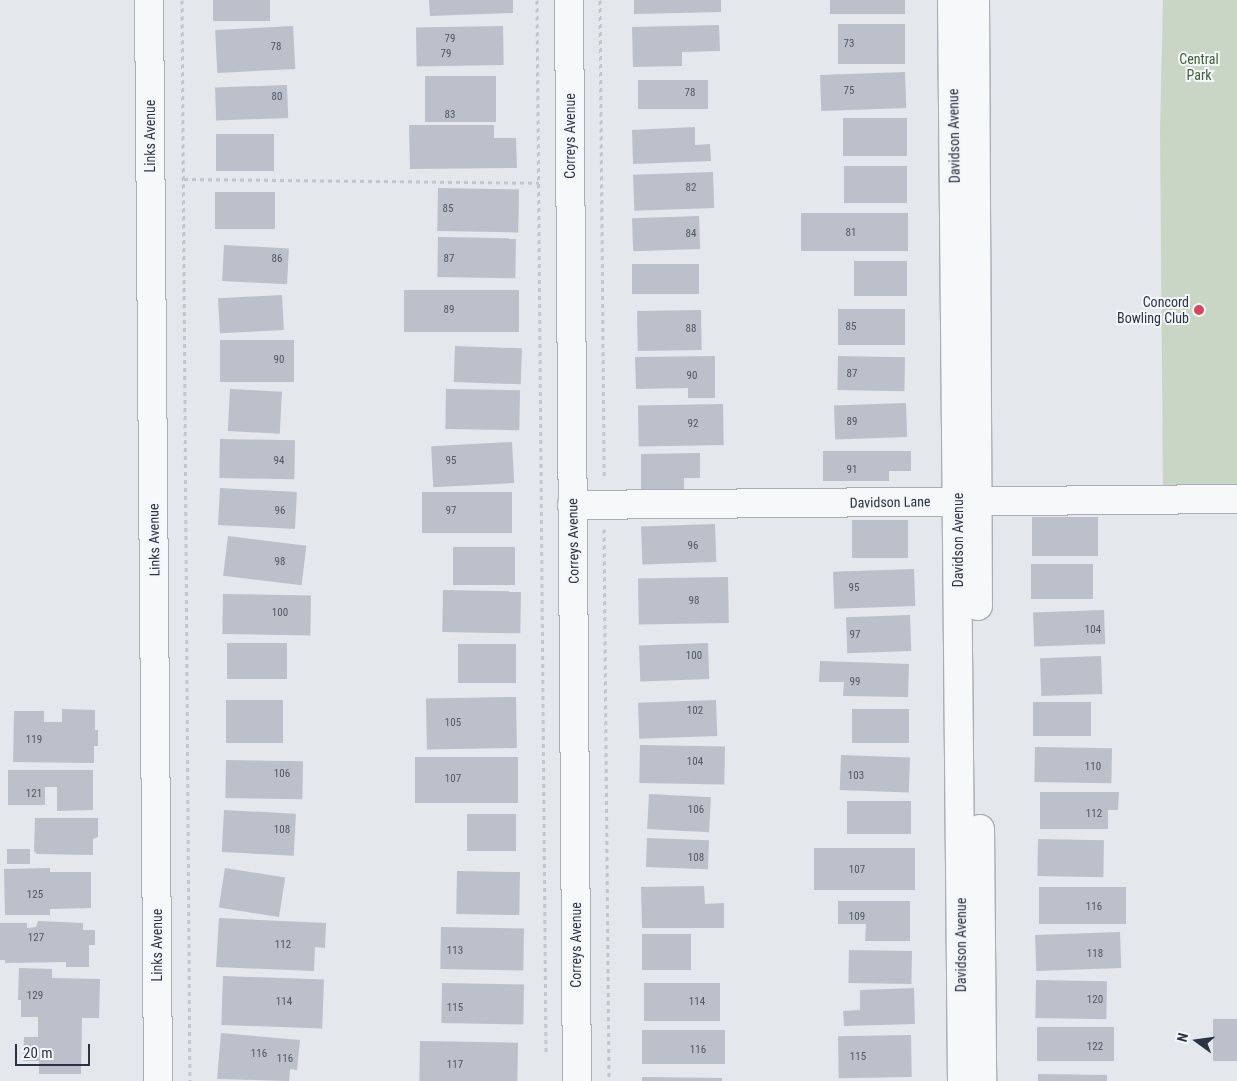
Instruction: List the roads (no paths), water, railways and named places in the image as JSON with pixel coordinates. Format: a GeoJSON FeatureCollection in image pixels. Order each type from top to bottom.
{"type":"FeatureCollection","features":[{"type":"Feature","properties":{"kind":"street","name":"Links Avenue"},"geometry":{"type":"LineString","coordinates":[[149,0],[158,1081]]}},
{"type":"Feature","properties":{"kind":"street","name":"Correys Avenue"},"geometry":{"type":"LineString","coordinates":[[569,0],[577,1081]]}},
{"type":"Feature","properties":{"kind":"street","name":"Davidson Avenue"},"geometry":{"type":"LineString","coordinates":[[952,0],[968,501],[982,1081]]}},
{"type":"Feature","properties":{"kind":"street","name":"Davidson Avenue"},"geometry":{"type":"LineString","coordinates":[[962,1081],[975,0]]}},
{"type":"Feature","properties":{"kind":"street","name":"Davidson Lane"},"geometry":{"type":"LineString","coordinates":[[572,505],[1237,499]]}},
{"type":"Feature","properties":{"kind":"place","name":"Concord Bowling Club"},"geometry":{"type":"Point","coordinates":[1199,310]}},
{"type":"Feature","properties":{"kind":"park label","name":"Central Park"},"geometry":{"type":"Point","coordinates":[1199,68]}}]}
